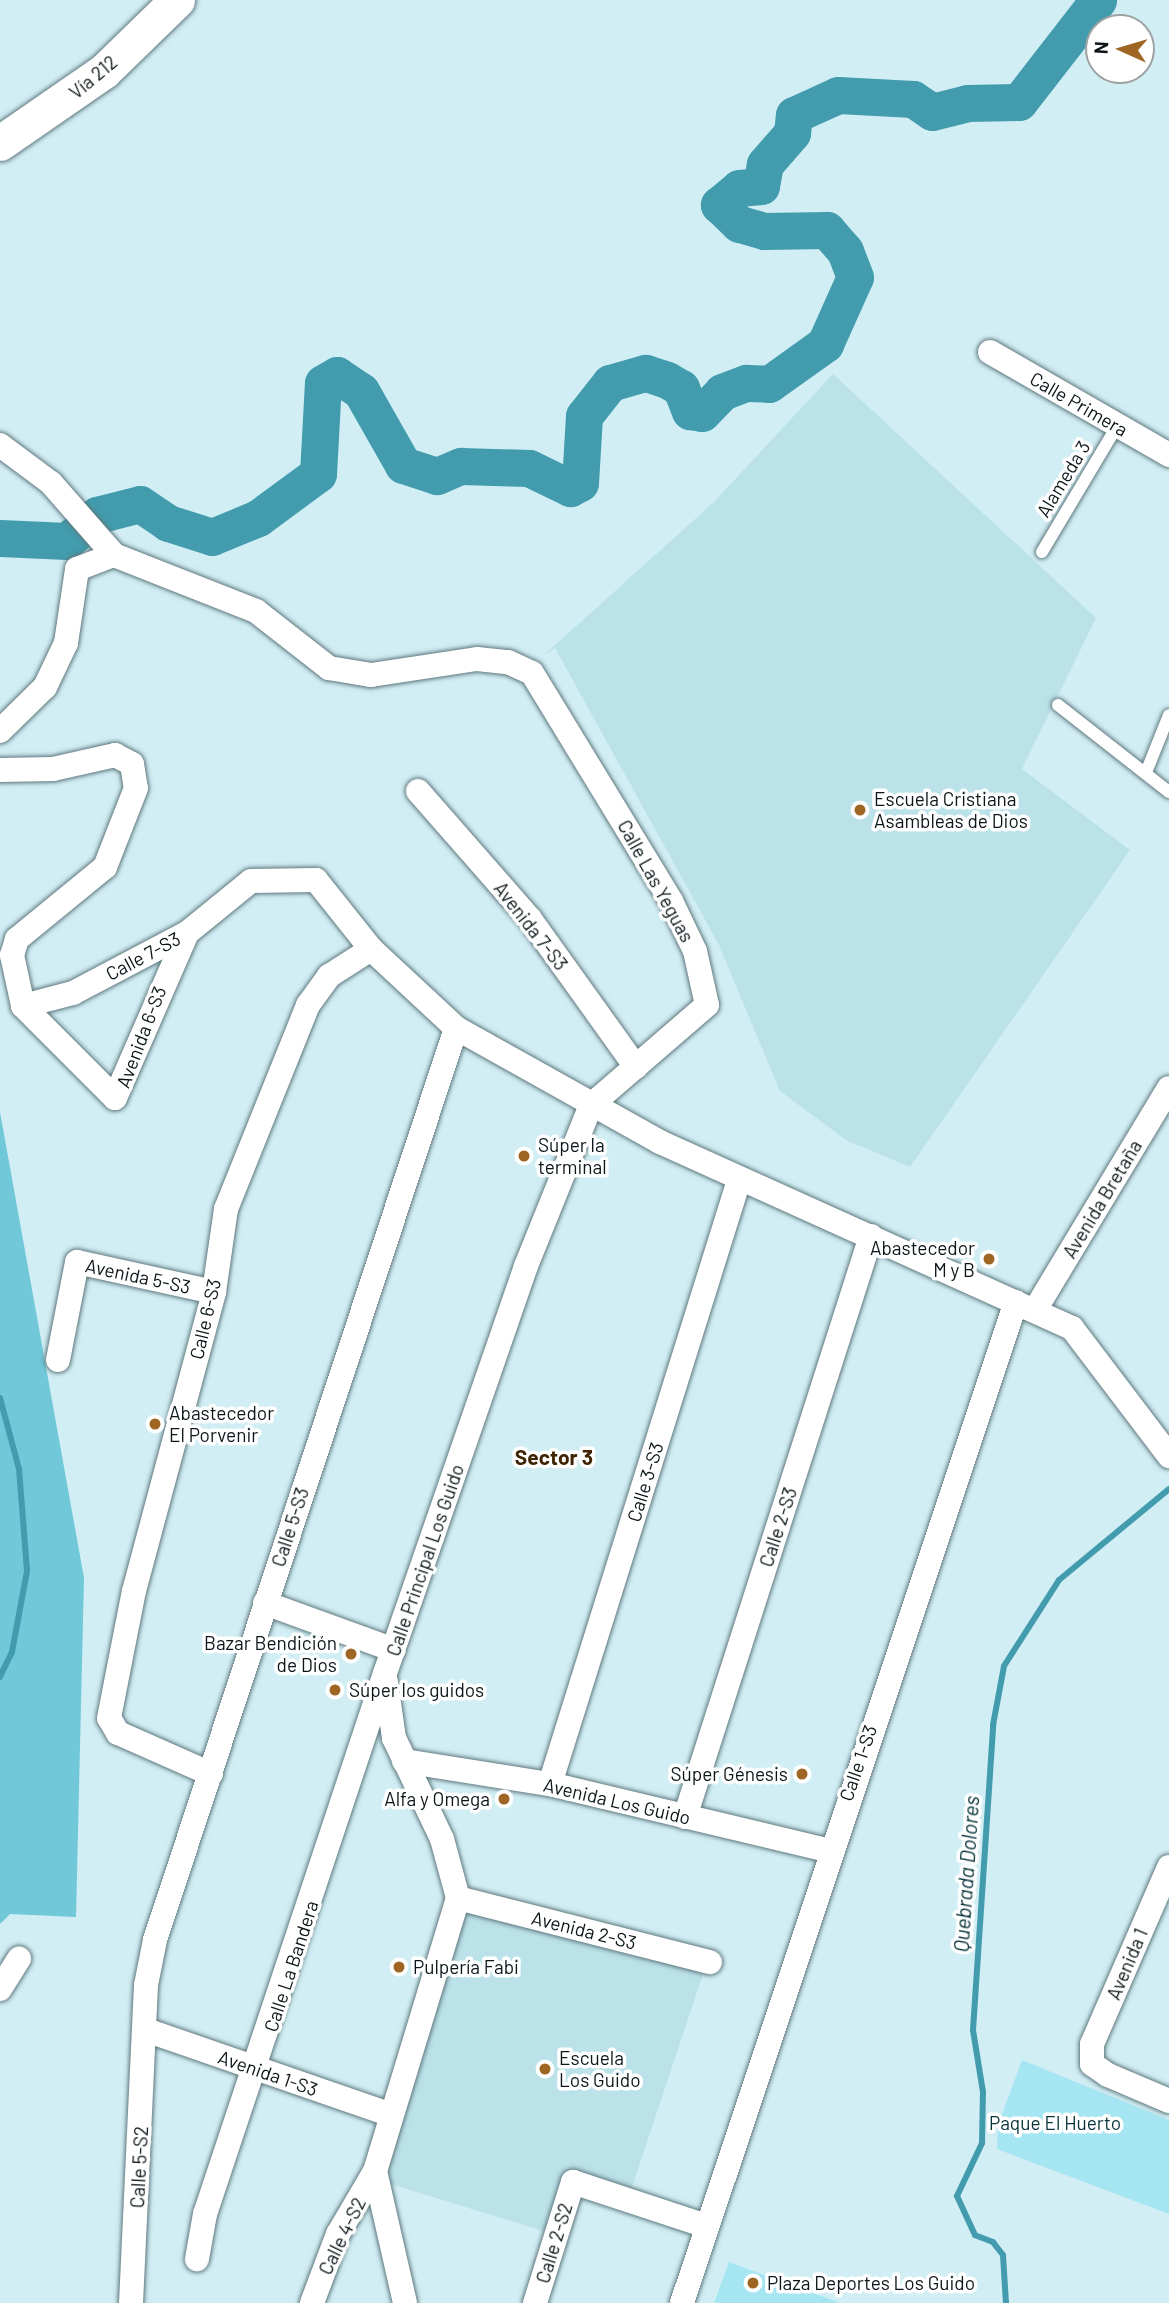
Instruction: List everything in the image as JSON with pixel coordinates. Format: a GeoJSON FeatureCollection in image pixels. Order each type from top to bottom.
{"type":"FeatureCollection","features":[{"type":"Feature","properties":{"kind":"main road","name":"Vía 212"},"geometry":{"type":"LineString","coordinates":[[0,143],[104,71],[177,0]]}},
{"type":"Feature","properties":{"kind":"street","name":"Calle Primera"},"geometry":{"type":"LineString","coordinates":[[990,352],[1169,455]]}},
{"type":"Feature","properties":{"kind":"street","name":"Calle Las Yeguas"},"geometry":{"type":"LineString","coordinates":[[0,445],[79,511],[114,555],[256,611],[329,668],[348,674],[477,659],[508,662],[532,673],[671,901],[705,990],[703,1014],[591,1105]]}},
{"type":"Feature","properties":{"kind":"street"},"geometry":{"type":"LineString","coordinates":[[0,731],[44,687],[66,643],[77,569],[114,555]]}},
{"type":"Feature","properties":{"kind":"street"},"geometry":{"type":"LineString","coordinates":[[0,770],[53,769],[116,755],[132,764],[136,788],[105,867],[17,939],[12,955],[23,1006]]}},
{"type":"Feature","properties":{"kind":"street","name":"Avenida 7-S3"},"geometry":{"type":"LineString","coordinates":[[418,791],[530,919],[636,1067]]}},
{"type":"Feature","properties":{"kind":"street","name":"Calle 7-S3"},"geometry":{"type":"LineString","coordinates":[[23,1006],[73,993],[187,933],[241,886],[298,875],[331,893],[371,949],[456,1028],[591,1105]]}},
{"type":"Feature","properties":{"kind":"street","name":"Avenida 6-S3"},"geometry":{"type":"LineString","coordinates":[[23,1006],[115,1098],[187,933]]}},
{"type":"Feature","properties":{"kind":"street","name":"Calle 6-S3"},"geometry":{"type":"LineString","coordinates":[[211,1774],[110,1726],[134,1591],[214,1292],[226,1209],[308,1005],[328,975],[371,949]]}},
{"type":"Feature","properties":{"kind":"street","name":"Calle 5-S3"},"geometry":{"type":"LineString","coordinates":[[146,2030],[155,1940],[456,1028]]}},
{"type":"Feature","properties":{"kind":"street","name":"Avenida Bretaña"},"geometry":{"type":"LineString","coordinates":[[1026,1306],[1169,1088]]}},
{"type":"Feature","properties":{"kind":"street"},"geometry":{"type":"LineString","coordinates":[[591,1105],[739,1180],[871,1236],[1072,1328],[1169,1456]]}},
{"type":"Feature","properties":{"kind":"street","name":"Calle Principal Los Guido"},"geometry":{"type":"LineString","coordinates":[[458,1898],[442,1839],[404,1761],[392,1728],[385,1673],[526,1266],[591,1105]]}},
{"type":"Feature","properties":{"kind":"street","name":"Calle 3-S3"},"geometry":{"type":"LineString","coordinates":[[550,1784],[739,1180]]}},
{"type":"Feature","properties":{"kind":"street","name":"Calle 2-S3"},"geometry":{"type":"LineString","coordinates":[[685,1817],[871,1236]]}},
{"type":"Feature","properties":{"kind":"street","name":"Avenida 5-S3"},"geometry":{"type":"LineString","coordinates":[[58,1360],[77,1262],[214,1292]]}},
{"type":"Feature","properties":{"kind":"street","name":"Calle 1-S3"},"geometry":{"type":"LineString","coordinates":[[682,2303],[828,1850],[1026,1306]]}},
{"type":"Feature","properties":{"kind":"street"},"geometry":{"type":"LineString","coordinates":[[265,1603],[394,1650]]}},
{"type":"Feature","properties":{"kind":"street","name":"Calle La Bandera"},"geometry":{"type":"LineString","coordinates":[[197,2259],[205,2214],[257,2070],[385,1673]]}},
{"type":"Feature","properties":{"kind":"street","name":"Avenida Los Guido"},"geometry":{"type":"LineString","coordinates":[[404,1761],[550,1784],[828,1850]]}},
{"type":"Feature","properties":{"kind":"street","name":"Avenida 1"},"geometry":{"type":"LineString","coordinates":[[1169,1867],[1092,2044],[1092,2064],[1169,2101]]}},
{"type":"Feature","properties":{"kind":"street"},"geometry":{"type":"LineString","coordinates":[[405,2303],[375,2171],[458,1898]]}},
{"type":"Feature","properties":{"kind":"street","name":"Avenida 2-S3"},"geometry":{"type":"LineString","coordinates":[[458,1898],[710,1962]]}},
{"type":"Feature","properties":{"kind":"street"},"geometry":{"type":"LineString","coordinates":[[0,1989],[19,1958]]}},
{"type":"Feature","properties":{"kind":"street","name":"Avenida 1-S3"},"geometry":{"type":"LineString","coordinates":[[146,2030],[391,2115]]}},
{"type":"Feature","properties":{"kind":"street","name":"Calle 5-S2"},"geometry":{"type":"LineString","coordinates":[[131,2303],[146,2030]]}},
{"type":"Feature","properties":{"kind":"street","name":"Calle 4-S2"},"geometry":{"type":"LineString","coordinates":[[312,2303],[338,2234],[375,2171]]}},
{"type":"Feature","properties":{"kind":"street","name":"Calle 2-S2"},"geometry":{"type":"LineString","coordinates":[[535,2303],[573,2182],[706,2227]]}},
{"type":"Feature","properties":{"kind":"lane","name":"Alameda 3"},"geometry":{"type":"LineString","coordinates":[[1042,552],[1117,426]]}},
{"type":"Feature","properties":{"kind":"lane"},"geometry":{"type":"LineString","coordinates":[[1058,705],[1147,770],[1169,792]]}},
{"type":"Feature","properties":{"kind":"lane"},"geometry":{"type":"LineString","coordinates":[[1147,770],[1169,715]]}},
{"type":"Feature","properties":{"kind":"shaded area","name":"Escuela Cristiana Asambleas de Dios"},"geometry":{"type":"Polygon","coordinates":[[[833,374],[1096,618],[1022,769],[1130,850],[910,1167],[846,1140],[780,1091],[718,943],[555,648],[543,656],[713,503],[833,374]]]}},
{"type":"Feature","properties":{"kind":"shaded area"},"geometry":{"type":"Polygon","coordinates":[[[0,1112],[84,1578],[76,1917],[10,1914],[0,1924],[0,1112]]]}},
{"type":"Feature","properties":{"kind":"shaded area","name":"Escuela Los Guido"},"geometry":{"type":"Polygon","coordinates":[[[466,1908],[705,1968],[631,2190],[572,2170],[550,2233],[384,2182],[466,1908]]]}},
{"type":"Feature","properties":{"kind":"green space","name":"Paque El Huerto"},"geometry":{"type":"Polygon","coordinates":[[[1022,2060],[1169,2120],[1169,2214],[997,2149],[998,2125],[1022,2060]]]}},
{"type":"Feature","properties":{"kind":"green space","name":"Plaza Deportes Los Guido"},"geometry":{"type":"Polygon","coordinates":[[[729,2262],[840,2303],[714,2303],[729,2262]]]}},
{"type":"Feature","properties":{"kind":"waterway"},"geometry":{"type":"LineString","coordinates":[[0,538],[67,541],[97,515],[140,504],[168,523],[212,537],[258,518],[318,474],[323,383],[337,375],[361,391],[403,465],[437,476],[461,466],[529,468],[570,488],[580,483],[584,416],[610,383],[646,373],[681,388],[690,411],[702,413],[722,392],[746,383],[769,384],[825,344],[855,277],[845,251],[827,230],[764,231],[739,224],[719,205],[739,188],[761,186],[765,164],[792,133],[794,115],[838,95],[913,99],[932,112],[967,103],[1019,102],[1098,0]]}},
{"type":"Feature","properties":{"kind":"waterway"},"geometry":{"type":"LineString","coordinates":[[0,1398],[19,1469],[27,1571],[12,1652],[0,1677]]}},
{"type":"Feature","properties":{"kind":"waterway","name":"Quebrada Dolores"},"geometry":{"type":"LineString","coordinates":[[1006,2303],[1003,2255],[993,2242],[975,2235],[957,2196],[982,2143],[983,2092],[973,2030],[993,1725],[1004,1666],[1059,1580],[1169,1489]]}},
{"type":"Feature","properties":{"kind":"place","name":"Escuela Cristiana Asambleas de Dios"},"geometry":{"type":"Point","coordinates":[860,810]}},
{"type":"Feature","properties":{"kind":"place","name":"Súper la terminal"},"geometry":{"type":"Point","coordinates":[524,1156]}},
{"type":"Feature","properties":{"kind":"place","name":"Abastecedor M y B"},"geometry":{"type":"Point","coordinates":[989,1259]}},
{"type":"Feature","properties":{"kind":"place","name":"Abastecedor El Porvenir"},"geometry":{"type":"Point","coordinates":[155,1424]}},
{"type":"Feature","properties":{"kind":"place","name":"Bazar Bendición de Dios"},"geometry":{"type":"Point","coordinates":[351,1654]}},
{"type":"Feature","properties":{"kind":"place","name":"Súper los guidos"},"geometry":{"type":"Point","coordinates":[335,1690]}},
{"type":"Feature","properties":{"kind":"place","name":"Súper Génesis"},"geometry":{"type":"Point","coordinates":[802,1774]}},
{"type":"Feature","properties":{"kind":"place","name":"Alfa y Omega"},"geometry":{"type":"Point","coordinates":[504,1799]}},
{"type":"Feature","properties":{"kind":"place","name":"Pulpería Fabi"},"geometry":{"type":"Point","coordinates":[399,1967]}},
{"type":"Feature","properties":{"kind":"place","name":"Escuela Los Guido"},"geometry":{"type":"Point","coordinates":[545,2069]}},
{"type":"Feature","properties":{"kind":"place","name":"Plaza Deportes Los Guido"},"geometry":{"type":"Point","coordinates":[753,2283]}},
{"type":"Feature","properties":{"kind":"district","name":"Sector 3"},"geometry":{"type":"Point","coordinates":[554,1457]}}]}
